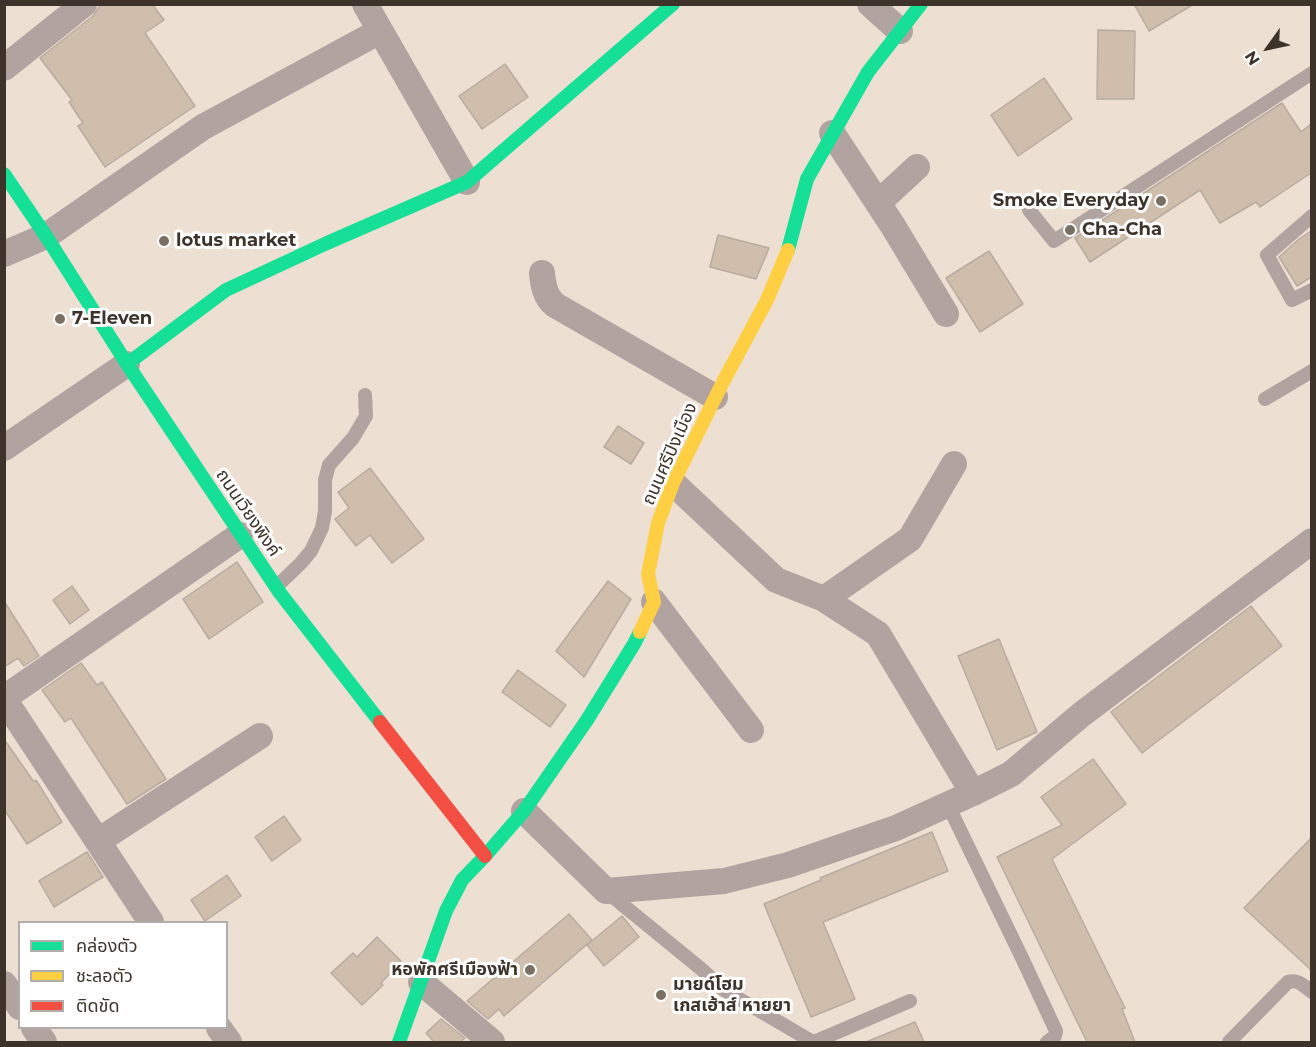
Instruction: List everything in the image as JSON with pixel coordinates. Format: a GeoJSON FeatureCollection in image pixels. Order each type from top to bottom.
{"type":"FeatureCollection","features":[{"type":"Feature","properties":{"kind":"street"},"geometry":{"type":"LineString","coordinates":[[4,68],[84,4]]}},
{"type":"Feature","properties":{"kind":"street"},"geometry":{"type":"LineString","coordinates":[[365,4],[467,182]]}},
{"type":"Feature","properties":{"kind":"street"},"geometry":{"type":"LineString","coordinates":[[4,448],[127,364],[226,290],[467,182],[673,4]]}},
{"type":"Feature","properties":{"kind":"street"},"geometry":{"type":"LineString","coordinates":[[870,4],[900,31]]}},
{"type":"Feature","properties":{"kind":"street","name":"ถนนศรีปิงเมือง"},"geometry":{"type":"LineString","coordinates":[[654,602],[648,574],[658,523],[673,483],[772,289],[786,256],[807,179],[868,72],[921,4]]}},
{"type":"Feature","properties":{"kind":"street"},"geometry":{"type":"LineString","coordinates":[[4,254],[46,236],[203,127],[380,31]]}},
{"type":"Feature","properties":{"kind":"street"},"geometry":{"type":"LineString","coordinates":[[832,133],[946,314]]}},
{"type":"Feature","properties":{"kind":"street"},"geometry":{"type":"LineString","coordinates":[[878,203],[917,167]]}},
{"type":"Feature","properties":{"kind":"street","name":"ถนนเวียงพิงค์"},"geometry":{"type":"LineString","coordinates":[[4,174],[240,535],[276,586],[485,856]]}},
{"type":"Feature","properties":{"kind":"street"},"geometry":{"type":"LineString","coordinates":[[542,273],[545,291],[551,302],[715,397]]}},
{"type":"Feature","properties":{"kind":"street"},"geometry":{"type":"LineString","coordinates":[[824,600],[910,538],[954,464]]}},
{"type":"Feature","properties":{"kind":"street"},"geometry":{"type":"LineString","coordinates":[[673,483],[776,580],[824,600],[878,634],[973,793]]}},
{"type":"Feature","properties":{"kind":"street"},"geometry":{"type":"LineString","coordinates":[[150,921],[4,699],[240,535]]}},
{"type":"Feature","properties":{"kind":"street"},"geometry":{"type":"LineString","coordinates":[[524,811],[606,891],[724,881],[777,868],[896,828],[1011,774],[1082,714],[1311,541]]}},
{"type":"Feature","properties":{"kind":"street"},"geometry":{"type":"LineString","coordinates":[[399,1042],[446,911],[462,880],[524,811],[634,644],[654,602],[751,730]]}},
{"type":"Feature","properties":{"kind":"street"},"geometry":{"type":"LineString","coordinates":[[98,841],[260,736]]}},
{"type":"Feature","properties":{"kind":"street"},"geometry":{"type":"LineString","coordinates":[[421,982],[492,1042]]}},
{"type":"Feature","properties":{"kind":"street"},"geometry":{"type":"LineString","coordinates":[[4,984],[18,1004]]}},
{"type":"Feature","properties":{"kind":"street"},"geometry":{"type":"LineString","coordinates":[[35,1029],[44,1042]]}},
{"type":"Feature","properties":{"kind":"street"},"geometry":{"type":"LineString","coordinates":[[220,1029],[229,1042]]}},
{"type":"Feature","properties":{"kind":"lane"},"geometry":{"type":"LineString","coordinates":[[1029,210],[1054,241],[1311,73]]}},
{"type":"Feature","properties":{"kind":"lane"},"geometry":{"type":"LineString","coordinates":[[1311,216],[1267,255],[1292,300],[1311,290]]}},
{"type":"Feature","properties":{"kind":"lane"},"geometry":{"type":"LineString","coordinates":[[1265,399],[1311,371]]}},
{"type":"Feature","properties":{"kind":"lane"},"geometry":{"type":"LineString","coordinates":[[276,586],[311,551],[322,528],[325,511],[325,480],[329,465],[353,438],[366,416],[365,395]]}},
{"type":"Feature","properties":{"kind":"lane"},"geometry":{"type":"LineString","coordinates":[[948,805],[1056,1031],[1055,1036],[1047,1042]]}},
{"type":"Feature","properties":{"kind":"lane"},"geometry":{"type":"LineString","coordinates":[[606,891],[724,990],[813,1042],[910,1001]]}},
{"type":"Feature","properties":{"kind":"lane"},"geometry":{"type":"LineString","coordinates":[[1229,1042],[1288,982],[1298,982],[1311,992]]}},
{"type":"Feature","properties":{"kind":"building"},"geometry":{"type":"Polygon","coordinates":[[[103,4],[152,4],[164,20],[145,33],[195,106],[105,167],[78,126],[83,123],[69,102],[72,100],[40,58],[93,16],[103,4]]]}},
{"type":"Feature","properties":{"kind":"building"},"geometry":{"type":"Polygon","coordinates":[[[1134,4],[1194,4],[1149,31],[1134,4]]]}},
{"type":"Feature","properties":{"kind":"building"},"geometry":{"type":"Polygon","coordinates":[[[1098,30],[1135,31],[1134,99],[1097,99],[1098,30]]]}},
{"type":"Feature","properties":{"kind":"building"},"geometry":{"type":"Polygon","coordinates":[[[505,64],[528,97],[482,129],[459,96],[505,64]]]}},
{"type":"Feature","properties":{"kind":"building"},"geometry":{"type":"Polygon","coordinates":[[[1044,78],[1072,119],[1018,156],[991,115],[1044,78]]]}},
{"type":"Feature","properties":{"kind":"building"},"geometry":{"type":"Polygon","coordinates":[[[1282,103],[1301,132],[1311,124],[1311,173],[1260,207],[1256,202],[1220,223],[1200,190],[1090,262],[1075,238],[1282,103]]]}},
{"type":"Feature","properties":{"kind":"building"},"geometry":{"type":"Polygon","coordinates":[[[1311,231],[1311,277],[1297,286],[1279,257],[1311,231]]]}},
{"type":"Feature","properties":{"kind":"building"},"geometry":{"type":"Polygon","coordinates":[[[718,235],[769,248],[756,279],[710,267],[718,235]]]}},
{"type":"Feature","properties":{"kind":"building"},"geometry":{"type":"Polygon","coordinates":[[[989,251],[1023,304],[980,332],[946,278],[989,251]]]}},
{"type":"Feature","properties":{"kind":"building"},"geometry":{"type":"Polygon","coordinates":[[[618,426],[644,443],[631,464],[604,447],[618,426]]]}},
{"type":"Feature","properties":{"kind":"building"},"geometry":{"type":"Polygon","coordinates":[[[370,468],[424,539],[392,563],[370,535],[356,546],[335,519],[349,508],[338,492],[370,468]]]}},
{"type":"Feature","properties":{"kind":"building"},"geometry":{"type":"Polygon","coordinates":[[[237,562],[263,602],[209,639],[183,599],[237,562]]]}},
{"type":"Feature","properties":{"kind":"building"},"geometry":{"type":"Polygon","coordinates":[[[608,581],[631,599],[584,677],[556,651],[608,581]]]}},
{"type":"Feature","properties":{"kind":"building"},"geometry":{"type":"Polygon","coordinates":[[[72,586],[89,610],[70,624],[53,600],[72,586]]]}},
{"type":"Feature","properties":{"kind":"building"},"geometry":{"type":"Polygon","coordinates":[[[4,601],[39,656],[24,666],[18,658],[4,667],[4,601]]]}},
{"type":"Feature","properties":{"kind":"building"},"geometry":{"type":"Polygon","coordinates":[[[1251,606],[1282,646],[1142,753],[1111,712],[1251,606]]]}},
{"type":"Feature","properties":{"kind":"building"},"geometry":{"type":"Polygon","coordinates":[[[999,639],[1037,732],[997,750],[958,656],[999,639]]]}},
{"type":"Feature","properties":{"kind":"building"},"geometry":{"type":"Polygon","coordinates":[[[81,663],[97,685],[102,682],[166,779],[127,804],[71,718],[65,722],[42,690],[81,663]]]}},
{"type":"Feature","properties":{"kind":"building"},"geometry":{"type":"Polygon","coordinates":[[[518,670],[566,705],[550,727],[502,692],[518,670]]]}},
{"type":"Feature","properties":{"kind":"building"},"geometry":{"type":"Polygon","coordinates":[[[4,739],[34,782],[36,780],[62,822],[27,844],[4,809],[4,739]]]}},
{"type":"Feature","properties":{"kind":"building"},"geometry":{"type":"Polygon","coordinates":[[[1093,759],[1126,804],[1052,859],[1125,1008],[1122,1009],[1135,1042],[1087,1042],[997,857],[1062,825],[1041,797],[1093,759]]]}},
{"type":"Feature","properties":{"kind":"building"},"geometry":{"type":"Polygon","coordinates":[[[284,816],[301,840],[272,861],[255,837],[284,816]]]}},
{"type":"Feature","properties":{"kind":"building"},"geometry":{"type":"Polygon","coordinates":[[[932,832],[948,871],[823,922],[855,999],[811,1017],[764,904],[821,880],[820,878],[932,832]]]}},
{"type":"Feature","properties":{"kind":"building"},"geometry":{"type":"Polygon","coordinates":[[[1311,838],[1311,970],[1244,908],[1311,838]]]}},
{"type":"Feature","properties":{"kind":"building"},"geometry":{"type":"Polygon","coordinates":[[[87,852],[103,877],[54,907],[39,881],[87,852]]]}},
{"type":"Feature","properties":{"kind":"building"},"geometry":{"type":"Polygon","coordinates":[[[227,875],[241,896],[205,921],[191,900],[227,875]]]}},
{"type":"Feature","properties":{"kind":"building","name":"หอพักศรีเมืองฟ้า"},"geometry":{"type":"Polygon","coordinates":[[[569,914],[592,940],[504,1016],[499,1009],[488,1019],[467,1001],[569,914]]]}},
{"type":"Feature","properties":{"kind":"building"},"geometry":{"type":"Polygon","coordinates":[[[622,916],[639,937],[604,966],[587,945],[622,916]]]}},
{"type":"Feature","properties":{"kind":"building"},"geometry":{"type":"Polygon","coordinates":[[[377,937],[401,961],[381,983],[383,985],[362,1005],[331,973],[353,953],[357,957],[377,937]]]}},
{"type":"Feature","properties":{"kind":"building"},"geometry":{"type":"Polygon","coordinates":[[[441,1019],[465,1038],[460,1042],[434,1042],[426,1033],[441,1019]]]}},
{"type":"Feature","properties":{"kind":"building"},"geometry":{"type":"Polygon","coordinates":[[[915,1022],[924,1042],[866,1042],[915,1022]]]}},
{"type":"Feature","properties":{"kind":"traffic: fast"},"geometry":{"type":"LineString","coordinates":[[127,364],[226,290],[467,182],[673,4]]}},
{"type":"Feature","properties":{"kind":"traffic: fast"},"geometry":{"type":"LineString","coordinates":[[788,250],[807,179],[868,72],[921,4]]}},
{"type":"Feature","properties":{"kind":"traffic: fast"},"geometry":{"type":"LineString","coordinates":[[4,174],[280,593],[380,722]]}},
{"type":"Feature","properties":{"kind":"traffic: fast"},"geometry":{"type":"LineString","coordinates":[[399,1042],[446,911],[462,880],[524,811],[587,720],[640,632]]}},
{"type":"Feature","properties":{"kind":"traffic: slow"},"geometry":{"type":"LineString","coordinates":[[640,632],[654,602],[648,574],[658,523],[673,483],[767,300],[788,250]]}},
{"type":"Feature","properties":{"kind":"traffic: jam"},"geometry":{"type":"LineString","coordinates":[[380,722],[485,856]]}},
{"type":"Feature","properties":{"kind":"place","name":"Smoke Everyday"},"geometry":{"type":"Point","coordinates":[1161,201]}},
{"type":"Feature","properties":{"kind":"place","name":"Cha-Cha"},"geometry":{"type":"Point","coordinates":[1070,230]}},
{"type":"Feature","properties":{"kind":"place","name":"lotus market"},"geometry":{"type":"Point","coordinates":[164,241]}},
{"type":"Feature","properties":{"kind":"place","name":"7-Eleven"},"geometry":{"type":"Point","coordinates":[60,319]}},
{"type":"Feature","properties":{"kind":"place","name":"หอพักศรีเมืองฟ้า"},"geometry":{"type":"Point","coordinates":[530,970]}},
{"type":"Feature","properties":{"kind":"place","name":"มายด์โฮม เกสเฮ้าส์ หายยา"},"geometry":{"type":"Point","coordinates":[661,995]}}]}
